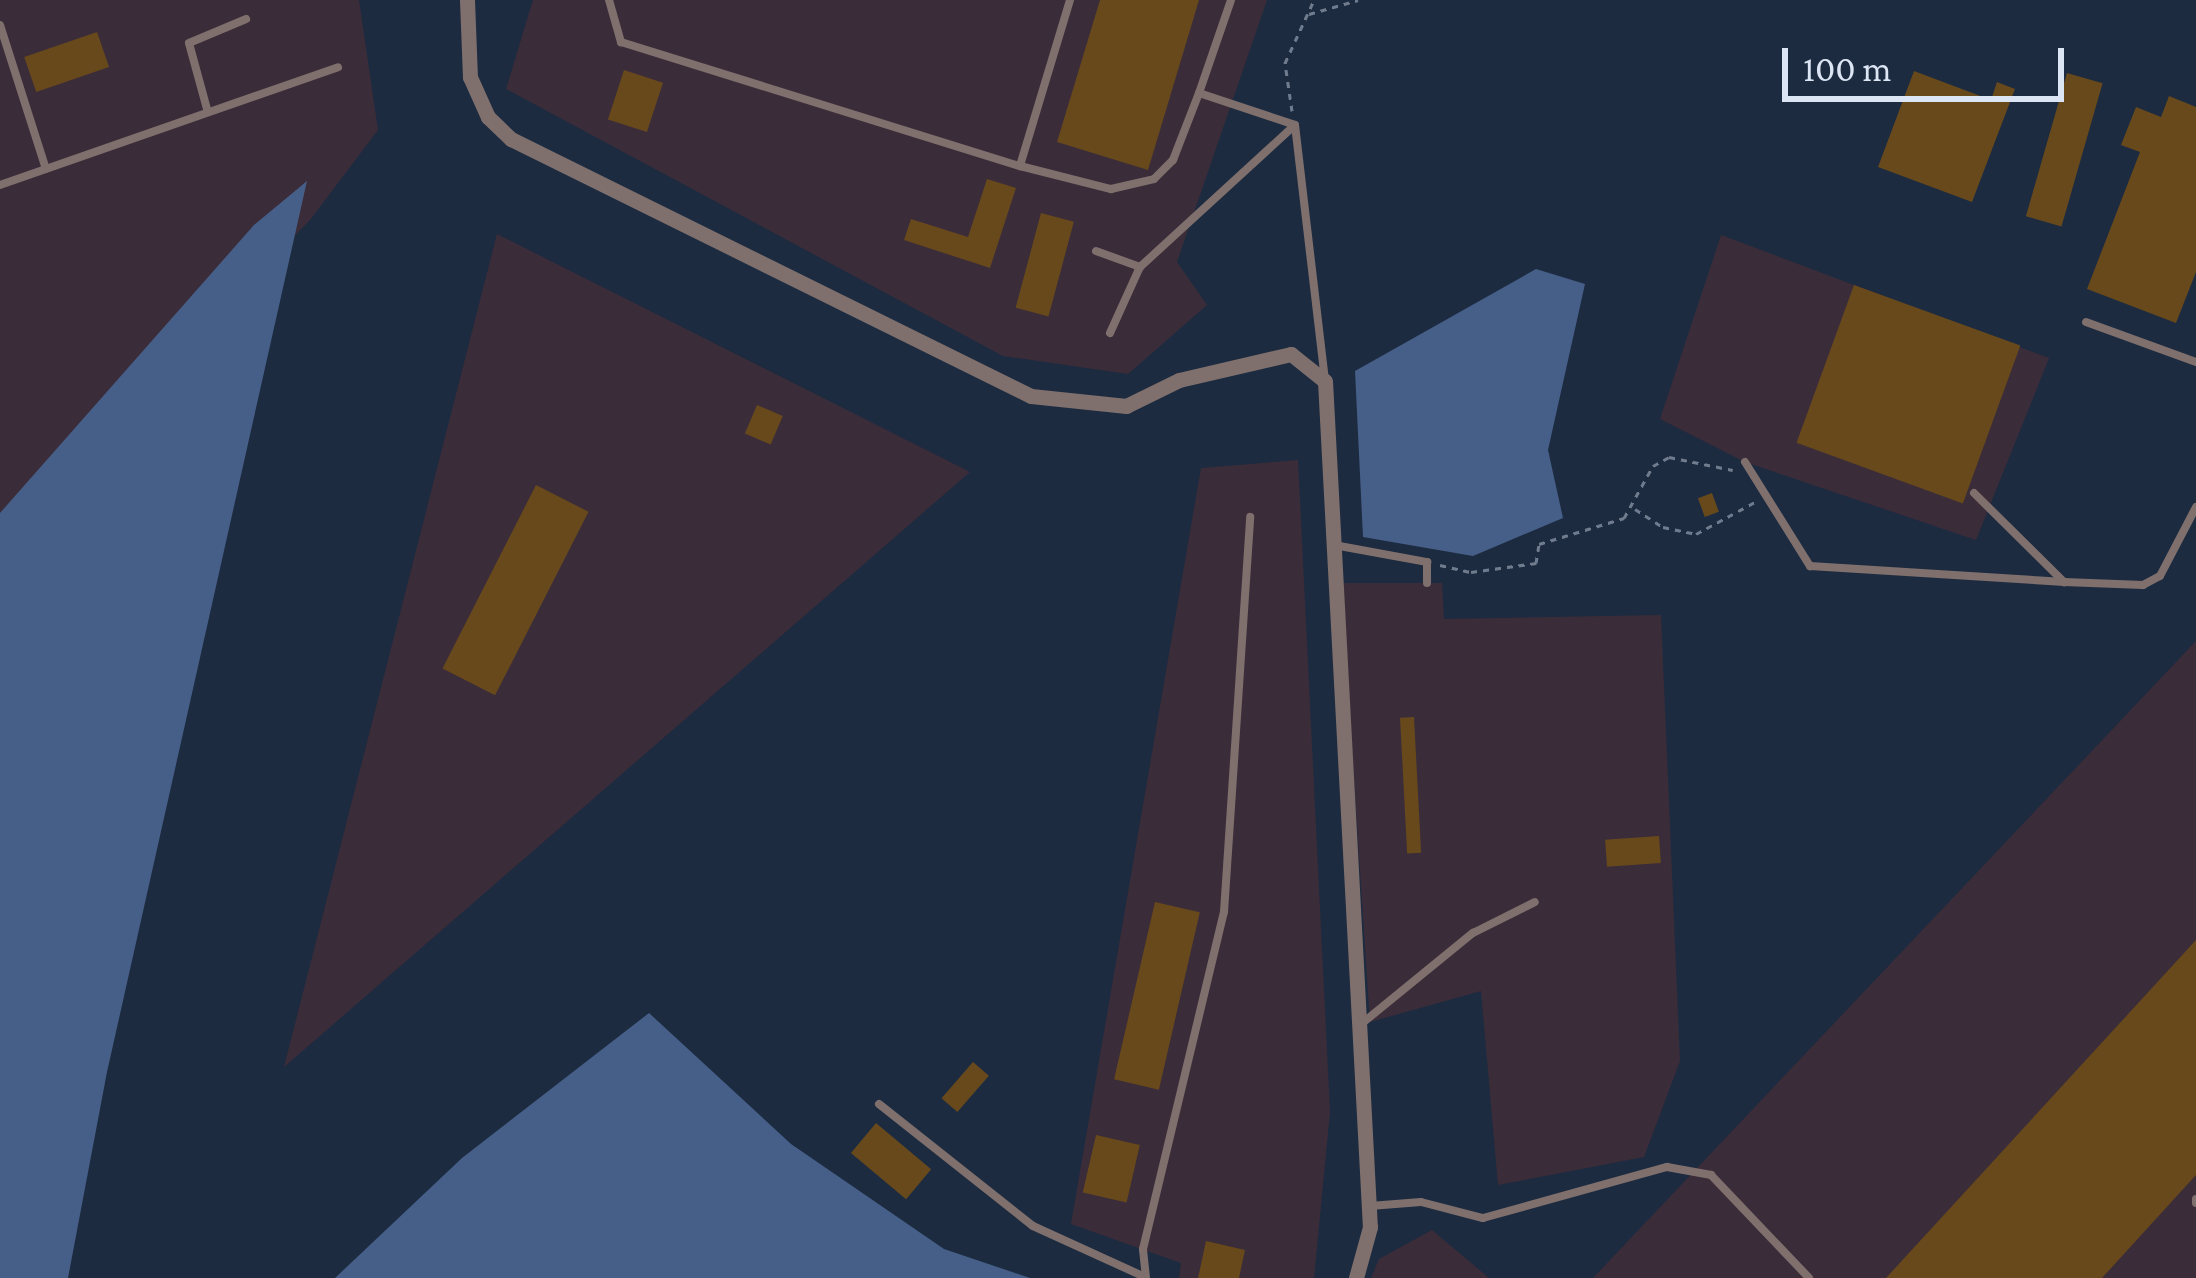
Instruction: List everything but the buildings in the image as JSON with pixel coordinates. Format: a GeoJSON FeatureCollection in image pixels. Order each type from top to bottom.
{"type":"FeatureCollection","features":[{"type":"Feature","properties":{"kind":"street"},"geometry":{"type":"LineString","coordinates":[[467,0],[470,77],[488,117],[511,139],[1031,396],[1126,406],[1179,380],[1291,354],[1325,381],[1369,1206],[1356,1278]]}},
{"type":"Feature","properties":{"kind":"lane"},"geometry":{"type":"LineString","coordinates":[[609,0],[621,42],[1020,166],[1111,189],[1154,179],[1174,160],[1231,0]]}},
{"type":"Feature","properties":{"kind":"lane"},"geometry":{"type":"LineString","coordinates":[[1020,166],[1070,0]]}},
{"type":"Feature","properties":{"kind":"lane"},"geometry":{"type":"LineString","coordinates":[[207,109],[190,43],[246,19]]}},
{"type":"Feature","properties":{"kind":"lane"},"geometry":{"type":"LineString","coordinates":[[0,25],[46,169]]}},
{"type":"Feature","properties":{"kind":"lane"},"geometry":{"type":"LineString","coordinates":[[0,185],[338,67]]}},
{"type":"Feature","properties":{"kind":"lane"},"geometry":{"type":"LineString","coordinates":[[1198,93],[1295,125]]}},
{"type":"Feature","properties":{"kind":"lane"},"geometry":{"type":"LineString","coordinates":[[1295,125],[1325,381]]}},
{"type":"Feature","properties":{"kind":"lane"},"geometry":{"type":"LineString","coordinates":[[1111,332],[1140,267],[1295,125]]}},
{"type":"Feature","properties":{"kind":"lane"},"geometry":{"type":"LineString","coordinates":[[1096,251],[1140,267]]}},
{"type":"Feature","properties":{"kind":"lane"},"geometry":{"type":"LineString","coordinates":[[2086,322],[2196,362]]}},
{"type":"Feature","properties":{"kind":"lane"},"geometry":{"type":"LineString","coordinates":[[1745,462],[1810,566],[2143,585],[2160,575],[2196,507]]}},
{"type":"Feature","properties":{"kind":"lane"},"geometry":{"type":"LineString","coordinates":[[1974,493],[2064,582]]}},
{"type":"Feature","properties":{"kind":"lane"},"geometry":{"type":"LineString","coordinates":[[878,1104],[1033,1226],[1145,1278],[1143,1250],[1223,912],[1250,517]]}},
{"type":"Feature","properties":{"kind":"lane"},"geometry":{"type":"LineString","coordinates":[[1334,545],[1427,562],[1426,583]]}},
{"type":"Feature","properties":{"kind":"lane"},"geometry":{"type":"LineString","coordinates":[[1359,1026],[1473,933],[1535,902]]}},
{"type":"Feature","properties":{"kind":"lane"},"geometry":{"type":"LineString","coordinates":[[1369,1206],[1421,1202],[1483,1218],[1667,1167],[1712,1175],[1808,1278]]}},
{"type":"Feature","properties":{"kind":"path"},"geometry":{"type":"LineString","coordinates":[[1295,125],[1286,63],[1314,0]]}},
{"type":"Feature","properties":{"kind":"path"},"geometry":{"type":"LineString","coordinates":[[1309,14],[1358,0]]}},
{"type":"Feature","properties":{"kind":"path"},"geometry":{"type":"LineString","coordinates":[[1427,562],[1471,572],[1536,563],[1539,544],[1624,518],[1634,508],[1653,466],[1669,458],[1752,475]]}},
{"type":"Feature","properties":{"kind":"path"},"geometry":{"type":"LineString","coordinates":[[1634,508],[1663,527],[1696,534],[1738,517],[1763,495]]}},
{"type":"Feature","properties":{"kind":"shaded area"},"geometry":{"type":"Polygon","coordinates":[[[0,0],[359,0],[378,130],[310,220],[54,476],[0,514],[0,0]]]}},
{"type":"Feature","properties":{"kind":"shaded area"},"geometry":{"type":"Polygon","coordinates":[[[533,0],[1267,0],[1177,262],[1207,305],[1128,374],[1003,356],[506,89],[533,0]]]}},
{"type":"Feature","properties":{"kind":"shaded area"},"geometry":{"type":"Polygon","coordinates":[[[307,181],[107,1072],[68,1278],[0,1278],[0,513],[254,225],[307,181]]]}},
{"type":"Feature","properties":{"kind":"shaded area"},"geometry":{"type":"Polygon","coordinates":[[[497,234],[970,472],[284,1067],[497,234]]]}},
{"type":"Feature","properties":{"kind":"shaded area"},"geometry":{"type":"Polygon","coordinates":[[[1721,235],[2049,358],[1976,540],[1745,462],[1660,419],[1721,235]]]}},
{"type":"Feature","properties":{"kind":"shaded area"},"geometry":{"type":"Polygon","coordinates":[[[1536,269],[1585,284],[1548,450],[1563,518],[1473,556],[1363,537],[1355,371],[1536,269]]]}},
{"type":"Feature","properties":{"kind":"shaded area"},"geometry":{"type":"Polygon","coordinates":[[[1298,460],[1330,1112],[1314,1278],[1179,1278],[1181,1263],[1071,1224],[1201,468],[1298,460]]]}},
{"type":"Feature","properties":{"kind":"shaded area"},"geometry":{"type":"Polygon","coordinates":[[[1341,583],[1442,583],[1444,619],[1661,615],[1680,1061],[1644,1157],[1498,1185],[1481,991],[1370,1022],[1341,583]]]}},
{"type":"Feature","properties":{"kind":"shaded area"},"geometry":{"type":"Polygon","coordinates":[[[2196,641],[2196,1278],[1593,1278],[2196,641]]]}},
{"type":"Feature","properties":{"kind":"shaded area"},"geometry":{"type":"Polygon","coordinates":[[[649,1013],[791,1144],[944,1249],[1030,1278],[335,1278],[462,1158],[649,1013]]]}},
{"type":"Feature","properties":{"kind":"shaded area"},"geometry":{"type":"Polygon","coordinates":[[[1432,1230],[1489,1278],[1371,1278],[1379,1259],[1432,1230]]]}}]}
